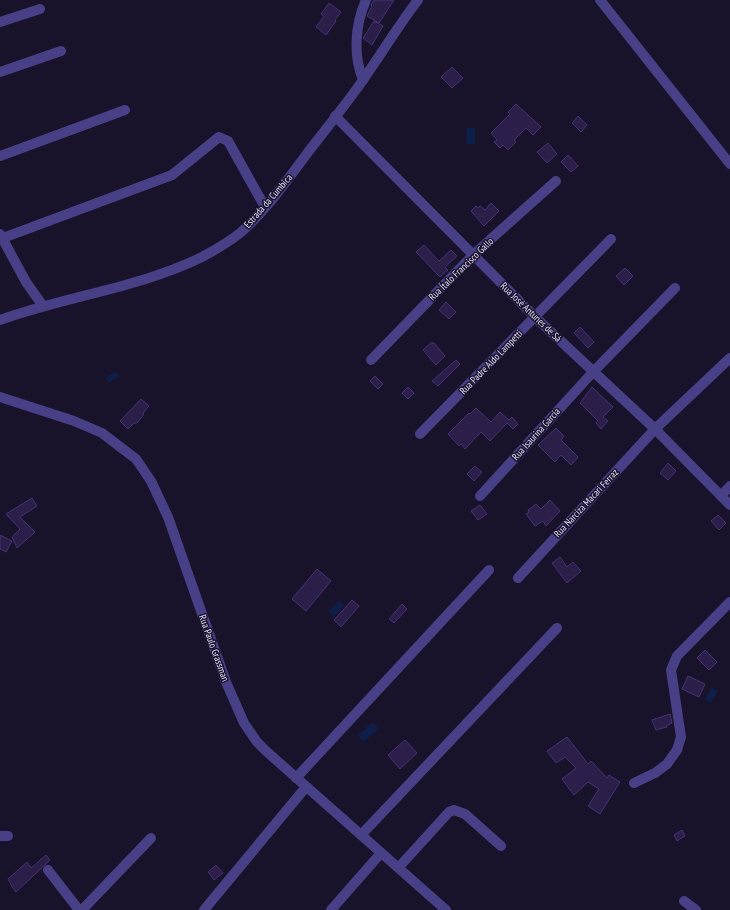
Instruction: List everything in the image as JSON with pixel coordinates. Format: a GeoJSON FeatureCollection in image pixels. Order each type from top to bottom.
{"type":"FeatureCollection","features":[{"type":"Feature","properties":{"kind":"street"},"geometry":{"type":"LineString","coordinates":[[363,80],[359,70],[356,39],[360,13],[366,0]]}},
{"type":"Feature","properties":{"kind":"street","name":"Estrada da Cumbica"},"geometry":{"type":"LineString","coordinates":[[0,320],[43,306],[112,289],[178,267],[220,247],[240,233],[278,192],[363,80],[398,26],[418,0]]}},
{"type":"Feature","properties":{"kind":"street"},"geometry":{"type":"LineString","coordinates":[[600,0],[730,164]]}},
{"type":"Feature","properties":{"kind":"street"},"geometry":{"type":"LineString","coordinates":[[0,22],[40,9]]}},
{"type":"Feature","properties":{"kind":"street"},"geometry":{"type":"LineString","coordinates":[[0,72],[61,51]]}},
{"type":"Feature","properties":{"kind":"street"},"geometry":{"type":"LineString","coordinates":[[0,156],[125,110]]}},
{"type":"Feature","properties":{"kind":"street","name":"Rua José Antunes de Sá"},"geometry":{"type":"LineString","coordinates":[[335,116],[534,317],[655,429],[730,505]]}},
{"type":"Feature","properties":{"kind":"street"},"geometry":{"type":"LineString","coordinates":[[43,306],[26,282],[1,237],[172,175],[219,137],[228,141],[265,207]]}},
{"type":"Feature","properties":{"kind":"street","name":"Rua Ítalo Francisco Gallo"},"geometry":{"type":"LineString","coordinates":[[371,360],[473,255],[556,181]]}},
{"type":"Feature","properties":{"kind":"street","name":"Rua Padre Aldo Lampetti"},"geometry":{"type":"LineString","coordinates":[[420,434],[611,239]]}},
{"type":"Feature","properties":{"kind":"street","name":"Rua Isaurina Garcia"},"geometry":{"type":"LineString","coordinates":[[480,496],[593,372],[675,288]]}},
{"type":"Feature","properties":{"kind":"street","name":"Rua Narciza Macari Ferraz"},"geometry":{"type":"LineString","coordinates":[[518,578],[655,429],[730,358]]}},
{"type":"Feature","properties":{"kind":"street","name":"Rua Paulo Grassman"},"geometry":{"type":"LineString","coordinates":[[0,397],[74,421],[102,433],[136,459],[151,481],[168,517],[226,682],[244,723],[258,742],[306,787],[399,867],[434,906],[446,910]]}},
{"type":"Feature","properties":{"kind":"street"},"geometry":{"type":"LineString","coordinates":[[721,496],[730,486]]}},
{"type":"Feature","properties":{"kind":"street"},"geometry":{"type":"LineString","coordinates":[[296,778],[489,570]]}},
{"type":"Feature","properties":{"kind":"street"},"geometry":{"type":"LineString","coordinates":[[634,783],[655,773],[667,764],[677,750],[681,737],[671,670],[673,662],[677,656],[730,602]]}},
{"type":"Feature","properties":{"kind":"street"},"geometry":{"type":"LineString","coordinates":[[361,835],[557,628]]}},
{"type":"Feature","properties":{"kind":"street"},"geometry":{"type":"LineString","coordinates":[[204,910],[306,787]]}},
{"type":"Feature","properties":{"kind":"street"},"geometry":{"type":"LineString","coordinates":[[399,867],[449,812],[454,810],[465,814],[501,846]]}},
{"type":"Feature","properties":{"kind":"street"},"geometry":{"type":"LineString","coordinates":[[48,870],[80,910],[151,838]]}},
{"type":"Feature","properties":{"kind":"street"},"geometry":{"type":"LineString","coordinates":[[331,910],[381,853]]}},
{"type":"Feature","properties":{"kind":"street"},"geometry":{"type":"LineString","coordinates":[[684,901],[696,910]]}},
{"type":"Feature","properties":{"kind":"water"},"geometry":{"type":"Polygon","coordinates":[[[467,128],[475,128],[475,144],[466,144],[467,128]]]}},
{"type":"Feature","properties":{"kind":"water"},"geometry":{"type":"Polygon","coordinates":[[[116,371],[119,376],[109,383],[106,378],[116,371]]]}},
{"type":"Feature","properties":{"kind":"water"},"geometry":{"type":"Polygon","coordinates":[[[339,600],[344,605],[334,617],[328,612],[339,600]]]}},
{"type":"Feature","properties":{"kind":"water"},"geometry":{"type":"Polygon","coordinates":[[[712,687],[718,691],[711,703],[705,699],[712,687]]]}},
{"type":"Feature","properties":{"kind":"water"},"geometry":{"type":"Polygon","coordinates":[[[373,722],[379,729],[363,742],[358,735],[373,722]]]}},
{"type":"Feature","properties":{"kind":"building"},"geometry":{"type":"Polygon","coordinates":[[[374,0],[394,0],[379,23],[367,16],[374,0]]]}},
{"type":"Feature","properties":{"kind":"building"},"geometry":{"type":"Polygon","coordinates":[[[329,3],[341,12],[326,35],[316,27],[324,16],[321,14],[329,3]]]}},
{"type":"Feature","properties":{"kind":"building"},"geometry":{"type":"Polygon","coordinates":[[[374,21],[383,26],[372,45],[363,38],[374,21]]]}},
{"type":"Feature","properties":{"kind":"building"},"geometry":{"type":"Polygon","coordinates":[[[452,67],[463,78],[452,88],[441,77],[452,67]]]}},
{"type":"Feature","properties":{"kind":"building"},"geometry":{"type":"Polygon","coordinates":[[[516,104],[541,127],[533,135],[526,128],[514,140],[516,142],[508,150],[503,145],[500,148],[494,142],[497,140],[491,133],[510,114],[508,112],[516,104]]]}},
{"type":"Feature","properties":{"kind":"building"},"geometry":{"type":"Polygon","coordinates":[[[578,116],[587,125],[581,132],[572,123],[578,116]]]}},
{"type":"Feature","properties":{"kind":"building"},"geometry":{"type":"Polygon","coordinates":[[[548,143],[557,154],[547,163],[537,152],[548,143]]]}},
{"type":"Feature","properties":{"kind":"building"},"geometry":{"type":"Polygon","coordinates":[[[568,155],[578,166],[571,172],[561,162],[568,155]]]}},
{"type":"Feature","properties":{"kind":"building"},"geometry":{"type":"Polygon","coordinates":[[[491,203],[499,211],[484,226],[471,211],[476,206],[478,208],[480,206],[485,210],[491,203]]]}},
{"type":"Feature","properties":{"kind":"building"},"geometry":{"type":"Polygon","coordinates":[[[424,245],[439,261],[451,250],[457,256],[445,267],[448,270],[440,277],[416,252],[424,245]]]}},
{"type":"Feature","properties":{"kind":"building"},"geometry":{"type":"Polygon","coordinates":[[[625,268],[633,276],[624,285],[616,276],[625,268]]]}},
{"type":"Feature","properties":{"kind":"building"},"geometry":{"type":"Polygon","coordinates":[[[446,302],[456,312],[449,319],[439,310],[446,302]]]}},
{"type":"Feature","properties":{"kind":"building"},"geometry":{"type":"Polygon","coordinates":[[[580,327],[594,342],[588,348],[574,333],[580,327]]]}},
{"type":"Feature","properties":{"kind":"building"},"geometry":{"type":"Polygon","coordinates":[[[432,342],[445,356],[436,365],[423,350],[432,342]]]}},
{"type":"Feature","properties":{"kind":"building"},"geometry":{"type":"Polygon","coordinates":[[[456,360],[460,364],[438,386],[432,381],[456,360]]]}},
{"type":"Feature","properties":{"kind":"building"},"geometry":{"type":"Polygon","coordinates":[[[375,376],[383,384],[378,389],[370,381],[375,376]]]}},
{"type":"Feature","properties":{"kind":"building"},"geometry":{"type":"Polygon","coordinates":[[[408,387],[414,393],[408,399],[402,393],[408,387]]]}},
{"type":"Feature","properties":{"kind":"building"},"geometry":{"type":"Polygon","coordinates":[[[592,387],[613,407],[603,417],[608,421],[601,429],[596,423],[598,421],[580,403],[592,387]]]}},
{"type":"Feature","properties":{"kind":"building"},"geometry":{"type":"Polygon","coordinates":[[[141,399],[149,406],[137,423],[134,423],[128,429],[120,421],[141,399]]]}},
{"type":"Feature","properties":{"kind":"building"},"geometry":{"type":"Polygon","coordinates":[[[476,408],[491,422],[500,412],[509,420],[512,417],[518,424],[513,429],[507,423],[490,441],[481,432],[465,449],[461,444],[459,446],[448,434],[476,408]]]}},
{"type":"Feature","properties":{"kind":"building"},"geometry":{"type":"Polygon","coordinates":[[[556,428],[564,436],[561,440],[578,457],[571,465],[561,455],[555,462],[538,445],[556,428]]]}},
{"type":"Feature","properties":{"kind":"building"},"geometry":{"type":"Polygon","coordinates":[[[668,463],[676,471],[668,480],[660,473],[668,463]]]}},
{"type":"Feature","properties":{"kind":"building"},"geometry":{"type":"Polygon","coordinates":[[[475,466],[482,472],[474,481],[467,474],[475,466]]]}},
{"type":"Feature","properties":{"kind":"building"},"geometry":{"type":"Polygon","coordinates":[[[32,498],[37,506],[20,517],[35,532],[17,548],[12,537],[20,529],[6,514],[32,498]]]}},
{"type":"Feature","properties":{"kind":"building"},"geometry":{"type":"Polygon","coordinates":[[[550,500],[560,511],[546,526],[543,521],[535,526],[526,514],[529,512],[528,510],[536,504],[541,509],[550,500]]]}},
{"type":"Feature","properties":{"kind":"building"},"geometry":{"type":"Polygon","coordinates":[[[480,505],[487,514],[478,520],[471,511],[480,505]]]}},
{"type":"Feature","properties":{"kind":"building"},"geometry":{"type":"Polygon","coordinates":[[[718,515],[726,523],[719,530],[711,521],[718,515]]]}},
{"type":"Feature","properties":{"kind":"building"},"geometry":{"type":"Polygon","coordinates":[[[0,535],[12,541],[6,552],[0,549],[0,535]]]}},
{"type":"Feature","properties":{"kind":"building"},"geometry":{"type":"Polygon","coordinates":[[[560,557],[567,567],[573,562],[581,571],[567,583],[552,563],[560,557]]]}},
{"type":"Feature","properties":{"kind":"building"},"geometry":{"type":"Polygon","coordinates":[[[317,569],[331,581],[306,611],[292,599],[317,569]]]}},
{"type":"Feature","properties":{"kind":"building"},"geometry":{"type":"Polygon","coordinates":[[[352,600],[359,606],[341,627],[334,620],[352,600]]]}},
{"type":"Feature","properties":{"kind":"building"},"geometry":{"type":"Polygon","coordinates":[[[402,604],[407,609],[394,623],[389,619],[402,604]]]}},
{"type":"Feature","properties":{"kind":"building"},"geometry":{"type":"Polygon","coordinates":[[[705,650],[717,662],[709,670],[697,658],[705,650]]]}},
{"type":"Feature","properties":{"kind":"building"},"geometry":{"type":"Polygon","coordinates":[[[688,676],[705,684],[699,697],[682,689],[688,676]]]}},
{"type":"Feature","properties":{"kind":"building"},"geometry":{"type":"Polygon","coordinates":[[[670,714],[672,723],[666,726],[667,727],[656,730],[652,720],[670,714]]]}},
{"type":"Feature","properties":{"kind":"building"},"geometry":{"type":"Polygon","coordinates":[[[567,737],[588,764],[591,761],[607,778],[609,775],[620,782],[600,814],[588,806],[599,789],[588,782],[574,795],[562,779],[576,768],[565,757],[556,763],[547,751],[567,737]]]}},
{"type":"Feature","properties":{"kind":"building"},"geometry":{"type":"Polygon","coordinates":[[[405,740],[417,753],[400,769],[388,755],[405,740]]]}},
{"type":"Feature","properties":{"kind":"building"},"geometry":{"type":"Polygon","coordinates":[[[682,830],[685,836],[677,841],[674,835],[682,830]]]}},
{"type":"Feature","properties":{"kind":"building"},"geometry":{"type":"Polygon","coordinates":[[[46,855],[50,860],[16,892],[8,879],[27,862],[31,868],[46,855]]]}},
{"type":"Feature","properties":{"kind":"building"},"geometry":{"type":"Polygon","coordinates":[[[216,865],[223,873],[214,880],[208,872],[216,865]]]}}]}
